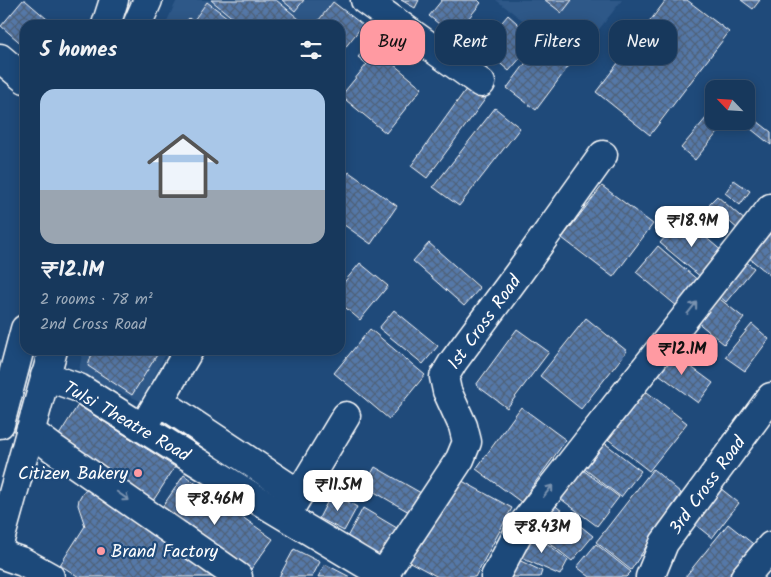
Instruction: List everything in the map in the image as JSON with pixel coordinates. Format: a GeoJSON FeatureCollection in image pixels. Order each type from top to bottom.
{"type":"FeatureCollection","features":[{"type":"Feature","properties":{"kind":"street"},"geometry":{"type":"LineString","coordinates":[[139,20],[148,0]]}},
{"type":"Feature","properties":{"kind":"street"},"geometry":{"type":"LineString","coordinates":[[365,0],[481,83]]}},
{"type":"Feature","properties":{"kind":"street"},"geometry":{"type":"LineString","coordinates":[[0,58],[20,75]]}},
{"type":"Feature","properties":{"kind":"street","name":"1st Cross Road"},"geometry":{"type":"LineString","coordinates":[[384,576],[460,459],[467,442],[463,426],[447,391],[444,377],[604,155]]}},
{"type":"Feature","properties":{"kind":"street"},"geometry":{"type":"LineString","coordinates":[[495,577],[523,524],[771,208]]}},
{"type":"Feature","properties":{"kind":"street"},"geometry":{"type":"LineString","coordinates":[[0,424],[20,348]]}},
{"type":"Feature","properties":{"kind":"street"},"geometry":{"type":"LineString","coordinates":[[0,540],[51,355]]}},
{"type":"Feature","properties":{"kind":"street"},"geometry":{"type":"LineString","coordinates":[[143,428],[186,355]]}},
{"type":"Feature","properties":{"kind":"street","name":"Tulsi Theatre Road"},"geometry":{"type":"LineString","coordinates":[[45,376],[78,388],[143,428],[292,505],[384,576]]}},
{"type":"Feature","properties":{"kind":"street","name":"3rd Cross Road"},"geometry":{"type":"LineString","coordinates":[[650,577],[664,542],[770,399]]}},
{"type":"Feature","properties":{"kind":"street"},"geometry":{"type":"LineString","coordinates":[[159,401],[292,505],[346,416]]}},
{"type":"Feature","properties":{"kind":"street"},"geometry":{"type":"LineString","coordinates":[[30,431],[238,577]]}},
{"type":"Feature","properties":{"kind":"street"},"geometry":{"type":"LineString","coordinates":[[745,577],[771,546]]}},
{"type":"Feature","properties":{"kind":"street"},"geometry":{"type":"LineString","coordinates":[[0,554],[24,562],[50,577]]}},
{"type":"Feature","properties":{"kind":"street"},"geometry":{"type":"LineString","coordinates":[[0,571],[15,577]]}},
{"type":"Feature","properties":{"kind":"shaded area"},"geometry":{"type":"Polygon","coordinates":[[[177,0],[337,0],[318,20],[167,20],[177,0]]]}},
{"type":"Feature","properties":{"kind":"shaded area"},"geometry":{"type":"Polygon","coordinates":[[[496,0],[622,0],[599,29],[599,20],[522,20],[496,0]]]}},
{"type":"Feature","properties":{"kind":"shaded area"},"geometry":{"type":"Polygon","coordinates":[[[82,355],[165,355],[141,401],[78,375],[82,355]]]}},
{"type":"Feature","properties":{"kind":"building"},"geometry":{"type":"Polygon","coordinates":[[[23,0],[48,20],[20,20],[20,43],[1,26],[23,0]]]}},
{"type":"Feature","properties":{"kind":"building"},"geometry":{"type":"Polygon","coordinates":[[[211,0],[276,0],[299,19],[298,20],[235,20],[211,0]]]}},
{"type":"Feature","properties":{"kind":"building"},"geometry":{"type":"Polygon","coordinates":[[[282,0],[304,0],[295,11],[282,0]]]}},
{"type":"Feature","properties":{"kind":"building"},"geometry":{"type":"Polygon","coordinates":[[[401,0],[419,0],[415,8],[401,0]]]}},
{"type":"Feature","properties":{"kind":"building"},"geometry":{"type":"Polygon","coordinates":[[[442,0],[478,0],[481,3],[467,20],[435,21],[429,16],[442,0]]]}},
{"type":"Feature","properties":{"kind":"building"},"geometry":{"type":"Polygon","coordinates":[[[545,0],[572,0],[562,13],[545,0]]]}},
{"type":"Feature","properties":{"kind":"building"},"geometry":{"type":"Polygon","coordinates":[[[666,0],[687,0],[729,32],[650,135],[596,92],[617,65],[677,65],[677,20],[651,20],[666,0]]]}},
{"type":"Feature","properties":{"kind":"building"},"geometry":{"type":"Polygon","coordinates":[[[741,0],[760,0],[753,9],[741,0]]]}},
{"type":"Feature","properties":{"kind":"building"},"geometry":{"type":"Polygon","coordinates":[[[207,2],[231,20],[194,20],[207,2]]]}},
{"type":"Feature","properties":{"kind":"building"},"geometry":{"type":"Polygon","coordinates":[[[333,2],[360,23],[360,29],[345,48],[345,20],[319,20],[333,2]]]}},
{"type":"Feature","properties":{"kind":"building"},"geometry":{"type":"Polygon","coordinates":[[[508,15],[516,22],[516,63],[509,71],[502,65],[506,65],[506,20],[504,20],[508,15]]]}},
{"type":"Feature","properties":{"kind":"building"},"geometry":{"type":"Polygon","coordinates":[[[366,65],[394,65],[422,88],[386,133],[345,99],[345,91],[366,65]]]}},
{"type":"Feature","properties":{"kind":"building"},"geometry":{"type":"Polygon","coordinates":[[[524,65],[570,65],[536,110],[507,88],[524,65]]]}},
{"type":"Feature","properties":{"kind":"building"},"geometry":{"type":"Polygon","coordinates":[[[469,85],[486,98],[427,178],[411,166],[469,85]]]}},
{"type":"Feature","properties":{"kind":"building"},"geometry":{"type":"Polygon","coordinates":[[[495,108],[520,128],[459,206],[433,187],[495,108]]]}},
{"type":"Feature","properties":{"kind":"building"},"geometry":{"type":"Polygon","coordinates":[[[705,119],[705,130],[719,130],[695,160],[681,148],[705,119]]]}},
{"type":"Feature","properties":{"kind":"building"},"geometry":{"type":"Polygon","coordinates":[[[757,121],[771,132],[771,145],[752,130],[755,130],[757,121]]]}},
{"type":"Feature","properties":{"kind":"building"},"geometry":{"type":"Polygon","coordinates":[[[349,172],[397,206],[371,244],[345,226],[345,178],[349,172]]]}},
{"type":"Feature","properties":{"kind":"building"},"geometry":{"type":"Polygon","coordinates":[[[734,180],[750,191],[740,205],[725,193],[734,180]]]}},
{"type":"Feature","properties":{"kind":"building"},"geometry":{"type":"Polygon","coordinates":[[[602,186],[653,224],[613,277],[562,238],[602,186]]]}},
{"type":"Feature","properties":{"kind":"building"},"geometry":{"type":"Polygon","coordinates":[[[717,196],[747,222],[739,230],[709,204],[717,196]]]}},
{"type":"Feature","properties":{"kind":"building"},"geometry":{"type":"Polygon","coordinates":[[[682,217],[724,253],[702,278],[660,243],[682,217]]]}},
{"type":"Feature","properties":{"kind":"building"},"geometry":{"type":"Polygon","coordinates":[[[769,232],[771,234],[771,276],[748,257],[769,232]]]}},
{"type":"Feature","properties":{"kind":"building"},"geometry":{"type":"Polygon","coordinates":[[[429,243],[480,288],[464,306],[413,261],[429,243]]]}},
{"type":"Feature","properties":{"kind":"building"},"geometry":{"type":"Polygon","coordinates":[[[658,246],[700,282],[678,307],[636,272],[658,246]]]}},
{"type":"Feature","properties":{"kind":"building"},"geometry":{"type":"Polygon","coordinates":[[[745,261],[754,268],[726,302],[717,294],[745,261]]]}},
{"type":"Feature","properties":{"kind":"building"},"geometry":{"type":"Polygon","coordinates":[[[360,263],[388,286],[360,320],[345,307],[345,281],[360,263]]]}},
{"type":"Feature","properties":{"kind":"building"},"geometry":{"type":"Polygon","coordinates":[[[716,296],[744,318],[724,344],[696,321],[716,296]]]}},
{"type":"Feature","properties":{"kind":"building"},"geometry":{"type":"Polygon","coordinates":[[[394,310],[438,346],[423,364],[379,328],[394,310]]]}},
{"type":"Feature","properties":{"kind":"building"},"geometry":{"type":"Polygon","coordinates":[[[586,318],[627,351],[581,409],[540,376],[586,318]]]}},
{"type":"Feature","properties":{"kind":"building"},"geometry":{"type":"Polygon","coordinates":[[[752,324],[769,339],[745,371],[725,357],[752,324]]]}},
{"type":"Feature","properties":{"kind":"building"},"geometry":{"type":"Polygon","coordinates":[[[370,329],[425,375],[389,419],[334,373],[370,329]]]}},
{"type":"Feature","properties":{"kind":"building"},"geometry":{"type":"Polygon","coordinates":[[[517,329],[549,352],[507,408],[476,385],[517,329]]]}},
{"type":"Feature","properties":{"kind":"building"},"geometry":{"type":"Polygon","coordinates":[[[667,349],[713,383],[698,403],[652,369],[667,349]]]}},
{"type":"Feature","properties":{"kind":"building"},"geometry":{"type":"Polygon","coordinates":[[[91,355],[157,355],[132,395],[88,366],[91,355]]]}},
{"type":"Feature","properties":{"kind":"building"},"geometry":{"type":"Polygon","coordinates":[[[638,385],[687,423],[649,471],[600,433],[638,385]]]}},
{"type":"Feature","properties":{"kind":"building"},"geometry":{"type":"Polygon","coordinates":[[[78,405],[175,467],[151,504],[54,443],[78,405]]]}},
{"type":"Feature","properties":{"kind":"building"},"geometry":{"type":"Polygon","coordinates":[[[521,407],[566,440],[521,502],[476,469],[521,407]]]}},
{"type":"Feature","properties":{"kind":"building"},"geometry":{"type":"Polygon","coordinates":[[[598,438],[641,471],[621,497],[578,464],[598,438]]]}},
{"type":"Feature","properties":{"kind":"building"},"geometry":{"type":"Polygon","coordinates":[[[375,467],[421,493],[409,512],[364,486],[375,467]]]}},
{"type":"Feature","properties":{"kind":"building"},"geometry":{"type":"Polygon","coordinates":[[[579,467],[619,497],[597,526],[557,496],[579,467]]]}},
{"type":"Feature","properties":{"kind":"building"},"geometry":{"type":"Polygon","coordinates":[[[653,469],[681,493],[631,570],[596,542],[653,469]]]}},
{"type":"Feature","properties":{"kind":"building"},"geometry":{"type":"Polygon","coordinates":[[[184,475],[273,539],[246,576],[158,513],[184,475]]]}},
{"type":"Feature","properties":{"kind":"building"},"geometry":{"type":"Polygon","coordinates":[[[453,476],[512,508],[475,577],[438,577],[408,561],[453,476]]]}},
{"type":"Feature","properties":{"kind":"building"},"geometry":{"type":"Polygon","coordinates":[[[715,484],[739,503],[712,538],[687,518],[715,484]]]}},
{"type":"Feature","properties":{"kind":"building"},"geometry":{"type":"Polygon","coordinates":[[[89,489],[227,577],[79,577],[60,565],[85,526],[78,505],[83,492],[89,489]]]}},
{"type":"Feature","properties":{"kind":"building"},"geometry":{"type":"Polygon","coordinates":[[[332,493],[357,507],[344,531],[319,518],[332,493]]]}},
{"type":"Feature","properties":{"kind":"building"},"geometry":{"type":"Polygon","coordinates":[[[552,503],[593,536],[572,561],[531,528],[552,503]]]}},
{"type":"Feature","properties":{"kind":"building"},"geometry":{"type":"Polygon","coordinates":[[[363,508],[402,531],[384,562],[346,539],[363,508]]]}},
{"type":"Feature","properties":{"kind":"building"},"geometry":{"type":"Polygon","coordinates":[[[728,524],[757,547],[733,577],[685,577],[728,524]]]}},
{"type":"Feature","properties":{"kind":"building"},"geometry":{"type":"Polygon","coordinates":[[[529,529],[568,560],[560,575],[517,556],[529,529]]]}},
{"type":"Feature","properties":{"kind":"building"},"geometry":{"type":"Polygon","coordinates":[[[596,544],[631,572],[626,577],[590,577],[577,567],[596,544]]]}},
{"type":"Feature","properties":{"kind":"building"},"geometry":{"type":"Polygon","coordinates":[[[294,549],[320,562],[312,577],[279,577],[294,549]]]}},
{"type":"Feature","properties":{"kind":"building"},"geometry":{"type":"Polygon","coordinates":[[[510,556],[542,571],[540,577],[500,577],[510,556]]]}},
{"type":"Feature","properties":{"kind":"building"},"geometry":{"type":"Polygon","coordinates":[[[325,564],[350,577],[318,577],[325,564]]]}},
{"type":"Feature","properties":{"kind":"place","name":"Citizen Bakery"},"geometry":{"type":"Point","coordinates":[138,473]}},
{"type":"Feature","properties":{"kind":"place","name":"Brand Factory"},"geometry":{"type":"Point","coordinates":[101,551]}}]}
